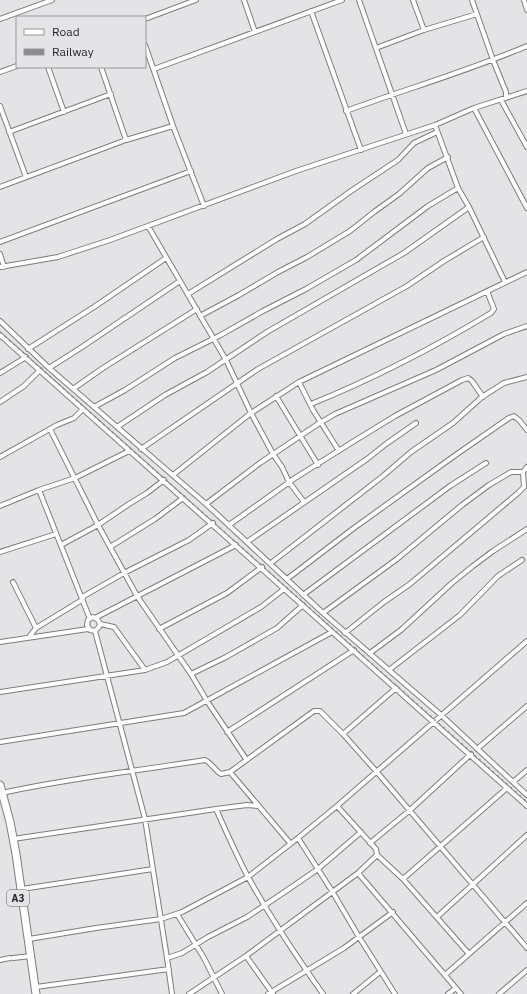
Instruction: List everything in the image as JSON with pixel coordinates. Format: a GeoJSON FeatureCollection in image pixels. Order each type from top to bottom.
{"type":"FeatureCollection","features":[{"type":"Feature","properties":{"kind":"highway","name":"A3"},"geometry":{"type":"LineString","coordinates":[[1,789],[13,839],[22,890],[29,939],[32,994]]}},
{"type":"Feature","properties":{"kind":"highway","name":"A3"},"geometry":{"type":"LineString","coordinates":[[0,802],[12,854],[36,990]]}},
{"type":"Feature","properties":{"kind":"street"},"geometry":{"type":"LineString","coordinates":[[0,19],[52,0]]}},
{"type":"Feature","properties":{"kind":"street"},"geometry":{"type":"LineString","coordinates":[[146,19],[196,0]]}},
{"type":"Feature","properties":{"kind":"street"},"geometry":{"type":"LineString","coordinates":[[244,0],[255,32]]}},
{"type":"Feature","properties":{"kind":"street"},"geometry":{"type":"LineString","coordinates":[[154,69],[342,0]]}},
{"type":"Feature","properties":{"kind":"street"},"geometry":{"type":"LineString","coordinates":[[359,0],[406,134]]}},
{"type":"Feature","properties":{"kind":"street"},"geometry":{"type":"LineString","coordinates":[[413,0],[424,30]]}},
{"type":"Feature","properties":{"kind":"street"},"geometry":{"type":"LineString","coordinates":[[472,0],[506,92],[506,98]]}},
{"type":"Feature","properties":{"kind":"street"},"geometry":{"type":"LineString","coordinates":[[524,0],[527,10]]}},
{"type":"Feature","properties":{"kind":"street"},"geometry":{"type":"LineString","coordinates":[[311,11],[360,150]]}},
{"type":"Feature","properties":{"kind":"street"},"geometry":{"type":"LineString","coordinates":[[376,48],[424,30],[476,14]]}},
{"type":"Feature","properties":{"kind":"street"},"geometry":{"type":"LineString","coordinates":[[346,111],[493,60],[527,46]]}},
{"type":"Feature","properties":{"kind":"street"},"geometry":{"type":"LineString","coordinates":[[146,48],[173,126],[204,206]]}},
{"type":"Feature","properties":{"kind":"street"},"geometry":{"type":"LineString","coordinates":[[0,72],[16,66]]}},
{"type":"Feature","properties":{"kind":"street"},"geometry":{"type":"LineString","coordinates":[[48,68],[64,112]]}},
{"type":"Feature","properties":{"kind":"street"},"geometry":{"type":"LineString","coordinates":[[101,68],[126,140]]}},
{"type":"Feature","properties":{"kind":"street"},"geometry":{"type":"LineString","coordinates":[[0,254],[2,267],[58,257],[204,206],[268,181],[435,125],[474,108],[527,92]]}},
{"type":"Feature","properties":{"kind":"street"},"geometry":{"type":"LineString","coordinates":[[9,132],[111,94]]}},
{"type":"Feature","properties":{"kind":"street"},"geometry":{"type":"LineString","coordinates":[[501,100],[527,147]]}},
{"type":"Feature","properties":{"kind":"street"},"geometry":{"type":"LineString","coordinates":[[0,106],[26,177]]}},
{"type":"Feature","properties":{"kind":"street"},"geometry":{"type":"LineString","coordinates":[[474,108],[527,208]]}},
{"type":"Feature","properties":{"kind":"street"},"geometry":{"type":"LineString","coordinates":[[435,125],[448,157],[458,188],[469,207],[505,282]]}},
{"type":"Feature","properties":{"kind":"street"},"geometry":{"type":"LineString","coordinates":[[0,187],[126,140],[173,126]]}},
{"type":"Feature","properties":{"kind":"street"},"geometry":{"type":"LineString","coordinates":[[188,294],[277,239],[305,224],[398,160],[414,143],[437,132]]}},
{"type":"Feature","properties":{"kind":"street"},"geometry":{"type":"LineString","coordinates":[[200,316],[307,257],[350,231],[399,194],[428,168],[448,157]]}},
{"type":"Feature","properties":{"kind":"street"},"geometry":{"type":"LineString","coordinates":[[0,242],[191,171]]}},
{"type":"Feature","properties":{"kind":"street"},"geometry":{"type":"LineString","coordinates":[[94,407],[125,390],[175,358],[214,339],[356,260],[428,206],[458,188]]}},
{"type":"Feature","properties":{"kind":"street"},"geometry":{"type":"LineString","coordinates":[[117,427],[165,395],[226,360],[266,332],[397,257],[469,207]]}},
{"type":"Feature","properties":{"kind":"street"},"geometry":{"type":"LineString","coordinates":[[148,226],[226,360],[251,413],[273,454],[282,467],[289,482],[304,502]]}},
{"type":"Feature","properties":{"kind":"street"},"geometry":{"type":"LineString","coordinates":[[141,449],[258,369],[407,286],[444,261],[484,237]]}},
{"type":"Feature","properties":{"kind":"street"},"geometry":{"type":"LineString","coordinates":[[28,349],[94,307],[166,258]]}},
{"type":"Feature","properties":{"kind":"street"},"geometry":{"type":"LineString","coordinates":[[173,475],[251,413],[299,382],[527,272]]}},
{"type":"Feature","properties":{"kind":"street"},"geometry":{"type":"LineString","coordinates":[[49,368],[82,348],[180,281]]}},
{"type":"Feature","properties":{"kind":"street"},"geometry":{"type":"LineString","coordinates":[[310,404],[359,384],[410,359],[491,313],[494,309],[486,291]]}},
{"type":"Feature","properties":{"kind":"street"},"geometry":{"type":"LineString","coordinates":[[73,389],[103,368],[197,309]]}},
{"type":"Feature","properties":{"kind":"street"},"geometry":{"type":"LineString","coordinates":[[0,321],[49,368],[206,504],[271,563],[303,595],[441,715],[527,795]]}},
{"type":"Feature","properties":{"kind":"street"},"geometry":{"type":"LineString","coordinates":[[206,504],[273,454],[335,414],[436,370],[504,334],[527,326]]}},
{"type":"Feature","properties":{"kind":"street"},"geometry":{"type":"LineString","coordinates":[[0,335],[83,408],[129,451],[213,523],[236,546],[262,567],[284,589],[527,806]]}},
{"type":"Feature","properties":{"kind":"street"},"geometry":{"type":"LineString","coordinates":[[0,373],[26,357]]}},
{"type":"Feature","properties":{"kind":"street"},"geometry":{"type":"LineString","coordinates":[[0,402],[24,386],[40,370]]}},
{"type":"Feature","properties":{"kind":"street"},"geometry":{"type":"LineString","coordinates":[[271,563],[383,476],[411,452],[453,423],[483,397],[504,383],[527,377]]}},
{"type":"Feature","properties":{"kind":"street"},"geometry":{"type":"LineString","coordinates":[[229,525],[289,482],[395,416],[462,380],[468,378],[472,381],[483,397]]}},
{"type":"Feature","properties":{"kind":"street"},"geometry":{"type":"LineString","coordinates":[[299,382],[310,404],[339,451]]}},
{"type":"Feature","properties":{"kind":"street"},"geometry":{"type":"LineString","coordinates":[[276,396],[318,465]]}},
{"type":"Feature","properties":{"kind":"street"},"geometry":{"type":"LineString","coordinates":[[0,457],[50,429],[74,418],[83,408]]}},
{"type":"Feature","properties":{"kind":"street"},"geometry":{"type":"LineString","coordinates":[[287,579],[428,474],[509,418],[514,416],[527,430]]}},
{"type":"Feature","properties":{"kind":"street"},"geometry":{"type":"LineString","coordinates":[[247,542],[368,460],[386,444],[416,423]]}},
{"type":"Feature","properties":{"kind":"street"},"geometry":{"type":"LineString","coordinates":[[50,429],[76,478],[98,525],[137,596],[191,674],[227,732],[246,759]]}},
{"type":"Feature","properties":{"kind":"street"},"geometry":{"type":"LineString","coordinates":[[0,506],[39,490],[76,478],[129,451]]}},
{"type":"Feature","properties":{"kind":"street"},"geometry":{"type":"LineString","coordinates":[[303,595],[450,486],[486,464]]}},
{"type":"Feature","properties":{"kind":"street"},"geometry":{"type":"LineString","coordinates":[[345,633],[384,602],[410,584],[518,493],[524,487],[523,472],[527,467]]}},
{"type":"Feature","properties":{"kind":"street"},"geometry":{"type":"LineString","coordinates":[[323,613],[397,560],[462,505],[489,485],[511,472],[523,472]]}},
{"type":"Feature","properties":{"kind":"street"},"geometry":{"type":"LineString","coordinates":[[61,545],[98,525],[164,480]]}},
{"type":"Feature","properties":{"kind":"street"},"geometry":{"type":"LineString","coordinates":[[39,490],[90,619]]}},
{"type":"Feature","properties":{"kind":"street"},"geometry":{"type":"LineString","coordinates":[[110,547],[155,519],[183,498]]}},
{"type":"Feature","properties":{"kind":"street"},"geometry":{"type":"LineString","coordinates":[[29,637],[36,628],[82,600],[84,596],[124,573],[189,540],[213,523]]}},
{"type":"Feature","properties":{"kind":"street"},"geometry":{"type":"LineString","coordinates":[[370,653],[401,630],[452,583],[473,566],[527,529]]}},
{"type":"Feature","properties":{"kind":"street"},"geometry":{"type":"LineString","coordinates":[[0,552],[56,534]]}},
{"type":"Feature","properties":{"kind":"street"},"geometry":{"type":"LineString","coordinates":[[88,629],[87,623],[90,619],[95,618],[236,546]]}},
{"type":"Feature","properties":{"kind":"street"},"geometry":{"type":"LineString","coordinates":[[389,670],[460,614],[498,576],[522,560]]}},
{"type":"Feature","properties":{"kind":"street"},"geometry":{"type":"LineString","coordinates":[[159,629],[227,593],[262,567]]}},
{"type":"Feature","properties":{"kind":"street"},"geometry":{"type":"LineString","coordinates":[[13,582],[36,628]]}},
{"type":"Feature","properties":{"kind":"street"},"geometry":{"type":"LineString","coordinates":[[0,692],[145,670],[167,662],[261,607],[284,589]]}},
{"type":"Feature","properties":{"kind":"street"},"geometry":{"type":"LineString","coordinates":[[191,674],[226,657],[277,628],[303,605]]}},
{"type":"Feature","properties":{"kind":"street"},"geometry":{"type":"LineString","coordinates":[[95,618],[100,624],[114,627],[145,670]]}},
{"type":"Feature","properties":{"kind":"street"},"geometry":{"type":"LineString","coordinates":[[95,631],[98,629],[100,624]]}},
{"type":"Feature","properties":{"kind":"street"},"geometry":{"type":"LineString","coordinates":[[0,642],[88,629],[95,631]]}},
{"type":"Feature","properties":{"kind":"street"},"geometry":{"type":"LineString","coordinates":[[95,631],[108,675],[145,819],[172,994]]}},
{"type":"Feature","properties":{"kind":"street"},"geometry":{"type":"LineString","coordinates":[[0,742],[184,713],[332,632]]}},
{"type":"Feature","properties":{"kind":"street"},"geometry":{"type":"LineString","coordinates":[[29,939],[161,919],[177,914],[248,877],[337,806],[527,641]]}},
{"type":"Feature","properties":{"kind":"street"},"geometry":{"type":"LineString","coordinates":[[227,732],[354,650]]}},
{"type":"Feature","properties":{"kind":"street"},"geometry":{"type":"LineString","coordinates":[[343,734],[396,688]]}},
{"type":"Feature","properties":{"kind":"street"},"geometry":{"type":"LineString","coordinates":[[476,749],[527,706]]}},
{"type":"Feature","properties":{"kind":"street"},"geometry":{"type":"LineString","coordinates":[[1,789],[28,787],[205,760],[221,774],[230,772],[314,711],[320,711],[376,771],[527,948]]}},
{"type":"Feature","properties":{"kind":"street"},"geometry":{"type":"LineString","coordinates":[[370,843],[409,810],[470,754]]}},
{"type":"Feature","properties":{"kind":"street"},"geometry":{"type":"LineString","coordinates":[[513,782],[527,770]]}},
{"type":"Feature","properties":{"kind":"street"},"geometry":{"type":"LineString","coordinates":[[230,772],[290,843]]}},
{"type":"Feature","properties":{"kind":"street"},"geometry":{"type":"LineString","coordinates":[[403,879],[507,788]]}},
{"type":"Feature","properties":{"kind":"street"},"geometry":{"type":"LineString","coordinates":[[13,839],[216,809],[246,805],[258,806]]}},
{"type":"Feature","properties":{"kind":"street"},"geometry":{"type":"LineString","coordinates":[[337,806],[376,849],[377,855],[403,879],[469,954]]}},
{"type":"Feature","properties":{"kind":"street"},"geometry":{"type":"LineString","coordinates":[[216,809],[248,877],[280,930],[324,994]]}},
{"type":"Feature","properties":{"kind":"street"},"geometry":{"type":"LineString","coordinates":[[167,958],[196,946],[208,937],[265,906],[318,869],[360,832]]}},
{"type":"Feature","properties":{"kind":"street"},"geometry":{"type":"LineString","coordinates":[[437,917],[527,836]]}},
{"type":"Feature","properties":{"kind":"street"},"geometry":{"type":"LineString","coordinates":[[298,838],[394,994]]}},
{"type":"Feature","properties":{"kind":"street"},"geometry":{"type":"LineString","coordinates":[[188,994],[246,956],[358,873],[377,855]]}},
{"type":"Feature","properties":{"kind":"street"},"geometry":{"type":"LineString","coordinates":[[22,890],[153,869]]}},
{"type":"Feature","properties":{"kind":"street"},"geometry":{"type":"LineString","coordinates":[[358,873],[393,912],[461,994]]}},
{"type":"Feature","properties":{"kind":"street"},"geometry":{"type":"LineString","coordinates":[[445,975],[527,904]]}},
{"type":"Feature","properties":{"kind":"street"},"geometry":{"type":"LineString","coordinates":[[246,956],[271,993],[307,971],[393,912]]}},
{"type":"Feature","properties":{"kind":"street"},"geometry":{"type":"LineString","coordinates":[[177,914],[214,977],[222,994]]}},
{"type":"Feature","properties":{"kind":"street"},"geometry":{"type":"LineString","coordinates":[[0,960],[29,956]]}},
{"type":"Feature","properties":{"kind":"street"},"geometry":{"type":"LineString","coordinates":[[36,990],[169,969]]}},
{"type":"Feature","properties":{"kind":"street"},"geometry":{"type":"LineString","coordinates":[[499,994],[527,970]]}},
{"type":"Feature","properties":{"kind":"street"},"geometry":{"type":"LineString","coordinates":[[353,994],[380,972]]}},
{"type":"Feature","properties":{"kind":"street"},"geometry":{"type":"LineString","coordinates":[[448,994],[456,988]]}},
{"type":"Feature","properties":{"kind":"railway"},"geometry":{"type":"LineString","coordinates":[[0,332],[527,802]]}}]}
